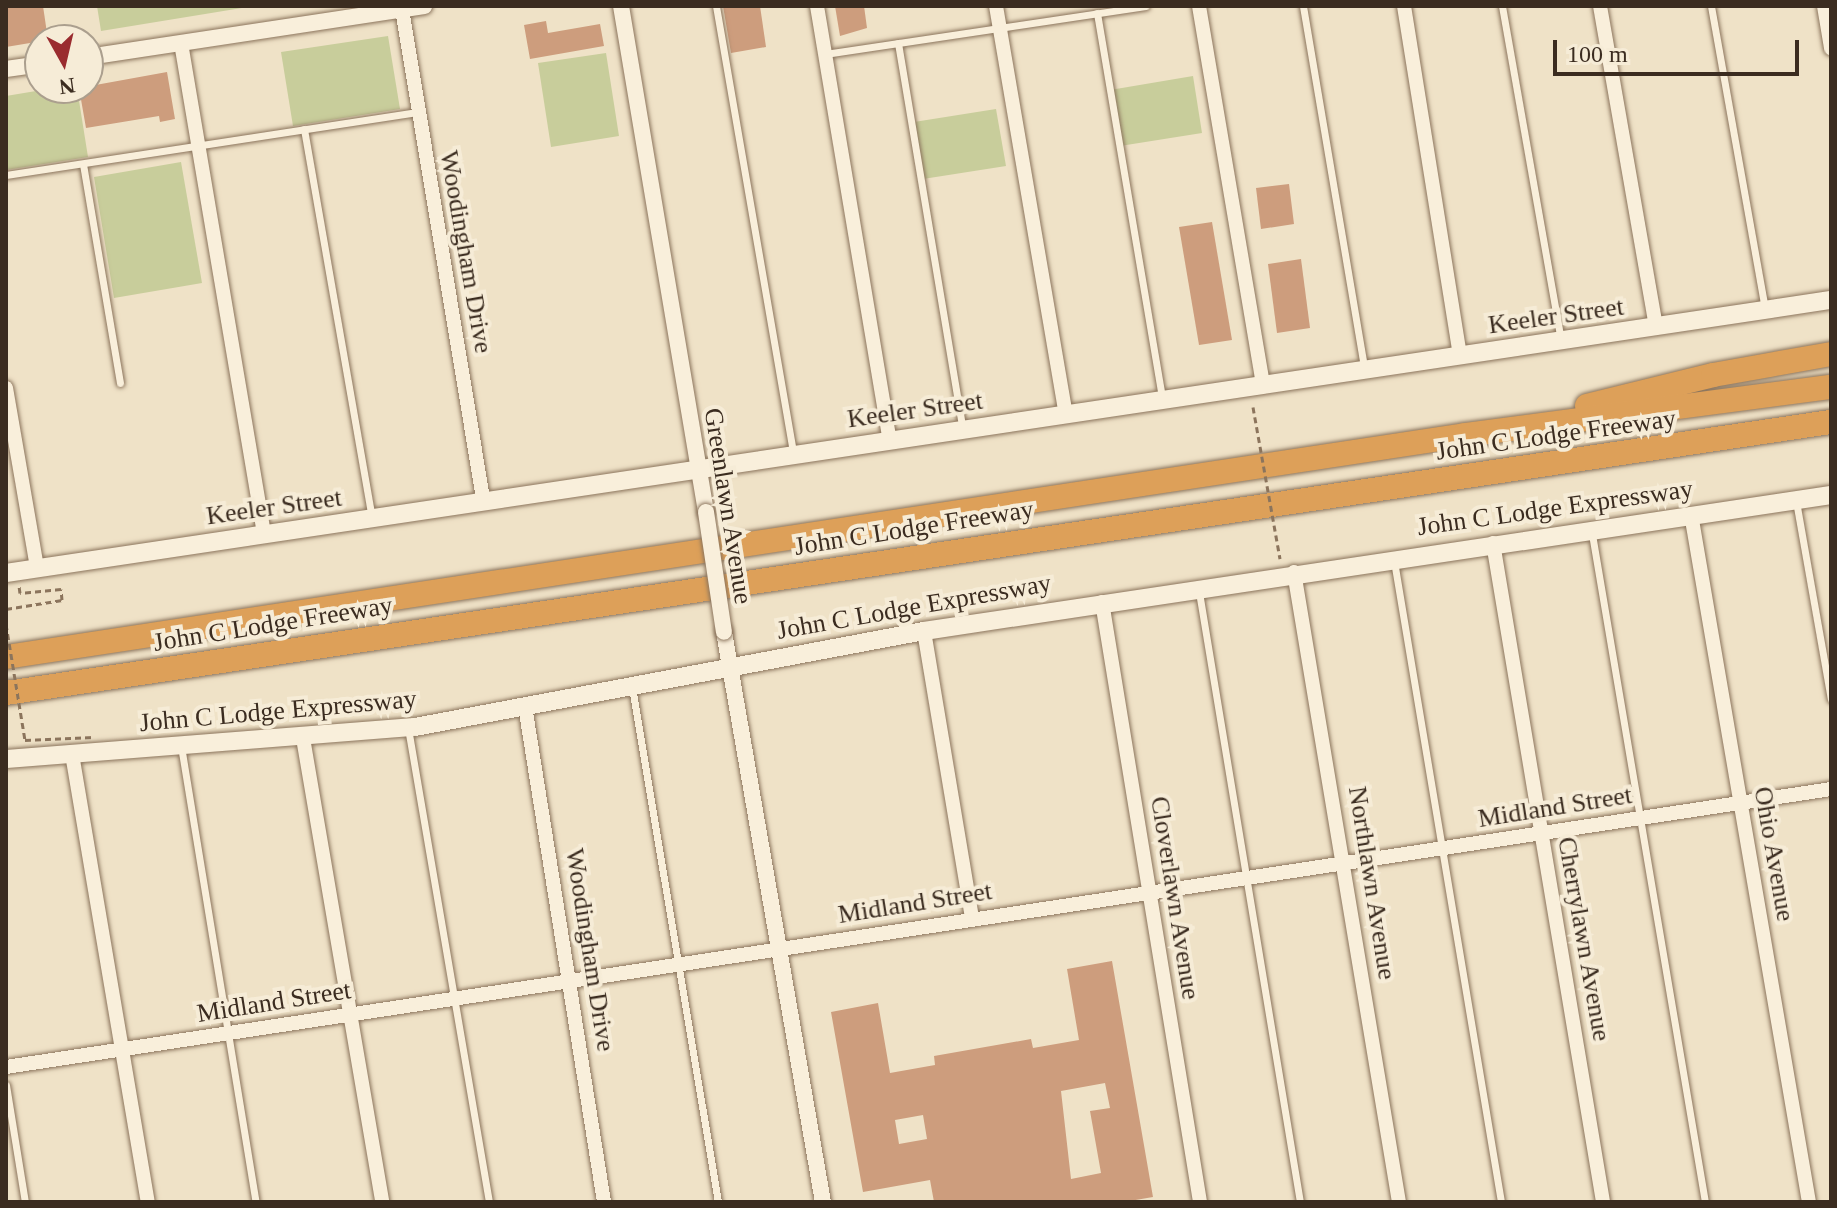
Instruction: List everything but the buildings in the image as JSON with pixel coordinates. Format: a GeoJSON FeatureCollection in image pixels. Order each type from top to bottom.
{"type":"FeatureCollection","features":[{"type":"Feature","properties":{"kind":"highway"},"geometry":{"type":"LineString","coordinates":[[1465,435],[1713,375],[1831,354]]}},
{"type":"Feature","properties":{"kind":"highway","name":"John C Lodge Freeway"},"geometry":{"type":"LineString","coordinates":[[6,657],[1465,435],[1831,387]]}},
{"type":"Feature","properties":{"kind":"highway","name":"John C Lodge Freeway"},"geometry":{"type":"LineString","coordinates":[[6,693],[1831,422]]}},
{"type":"Feature","properties":{"kind":"highway"},"geometry":{"type":"LineString","coordinates":[[1705,442],[1831,439]]}},
{"type":"Feature","properties":{"kind":"main road","name":"Keeler Street"},"geometry":{"type":"LineString","coordinates":[[6,573],[1831,300]]}},
{"type":"Feature","properties":{"kind":"main road","name":"John C Lodge Expressway"},"geometry":{"type":"LineString","coordinates":[[6,759],[408,728],[924,631],[1294,572],[1831,495]]}},
{"type":"Feature","properties":{"kind":"street"},"geometry":{"type":"LineString","coordinates":[[104,55],[424,6]]}},
{"type":"Feature","properties":{"kind":"street","name":"Greenlawn Avenue"},"geometry":{"type":"LineString","coordinates":[[621,6],[724,632],[823,1202]]}},
{"type":"Feature","properties":{"kind":"street"},"geometry":{"type":"LineString","coordinates":[[817,6],[890,440]]}},
{"type":"Feature","properties":{"kind":"street"},"geometry":{"type":"LineString","coordinates":[[996,6],[1066,414]]}},
{"type":"Feature","properties":{"kind":"street"},"geometry":{"type":"LineString","coordinates":[[1199,6],[1263,384]]}},
{"type":"Feature","properties":{"kind":"street"},"geometry":{"type":"LineString","coordinates":[[1404,6],[1460,356]]}},
{"type":"Feature","properties":{"kind":"street"},"geometry":{"type":"LineString","coordinates":[[1600,6],[1656,327]]}},
{"type":"Feature","properties":{"kind":"street"},"geometry":{"type":"LineString","coordinates":[[1824,6],[1831,48]]}},
{"type":"Feature","properties":{"kind":"street","name":"Woodingham Drive"},"geometry":{"type":"LineString","coordinates":[[402,9],[484,502]]}},
{"type":"Feature","properties":{"kind":"street"},"geometry":{"type":"LineString","coordinates":[[181,43],[264,534]]}},
{"type":"Feature","properties":{"kind":"street"},"geometry":{"type":"LineString","coordinates":[[6,388],[37,568]]}},
{"type":"Feature","properties":{"kind":"street","name":"Ohio Avenue"},"geometry":{"type":"LineString","coordinates":[[1691,514],[1809,1202]]}},
{"type":"Feature","properties":{"kind":"street","name":"Cherrylawn Avenue"},"geometry":{"type":"LineString","coordinates":[[1493,543],[1603,1202]]}},
{"type":"Feature","properties":{"kind":"street","name":"Northlawn Avenue"},"geometry":{"type":"LineString","coordinates":[[1294,572],[1345,863],[1399,1202]]}},
{"type":"Feature","properties":{"kind":"street","name":"Cloverlawn Avenue"},"geometry":{"type":"LineString","coordinates":[[1102,602],[1200,1202]]}},
{"type":"Feature","properties":{"kind":"street"},"geometry":{"type":"LineString","coordinates":[[924,631],[972,919]]}},
{"type":"Feature","properties":{"kind":"street","name":"Woodingham Drive"},"geometry":{"type":"LineString","coordinates":[[525,706],[572,980],[604,1202]]}},
{"type":"Feature","properties":{"kind":"street"},"geometry":{"type":"LineString","coordinates":[[303,738],[382,1202]]}},
{"type":"Feature","properties":{"kind":"street"},"geometry":{"type":"LineString","coordinates":[[72,754],[148,1202]]}},
{"type":"Feature","properties":{"kind":"street","name":"Midland Street"},"geometry":{"type":"LineString","coordinates":[[6,1067],[1831,789]]}},
{"type":"Feature","properties":{"kind":"lane"},"geometry":{"type":"LineString","coordinates":[[716,6],[793,455]]}},
{"type":"Feature","properties":{"kind":"lane"},"geometry":{"type":"LineString","coordinates":[[825,54],[1145,6]]}},
{"type":"Feature","properties":{"kind":"lane"},"geometry":{"type":"LineString","coordinates":[[1303,6],[1364,370]]}},
{"type":"Feature","properties":{"kind":"lane"},"geometry":{"type":"LineString","coordinates":[[1502,6],[1561,341]]}},
{"type":"Feature","properties":{"kind":"lane"},"geometry":{"type":"LineString","coordinates":[[1711,6],[1765,310]]}},
{"type":"Feature","properties":{"kind":"lane"},"geometry":{"type":"LineString","coordinates":[[1097,13],[1163,399]]}},
{"type":"Feature","properties":{"kind":"lane"},"geometry":{"type":"LineString","coordinates":[[898,43],[963,429]]}},
{"type":"Feature","properties":{"kind":"lane"},"geometry":{"type":"LineString","coordinates":[[6,175],[417,112]]}},
{"type":"Feature","properties":{"kind":"lane"},"geometry":{"type":"LineString","coordinates":[[304,129],[373,518]]}},
{"type":"Feature","properties":{"kind":"lane"},"geometry":{"type":"LineString","coordinates":[[83,164],[120,383]]}},
{"type":"Feature","properties":{"kind":"lane"},"geometry":{"type":"LineString","coordinates":[[1796,499],[1831,699]]}},
{"type":"Feature","properties":{"kind":"lane"},"geometry":{"type":"LineString","coordinates":[[1591,529],[1705,1202]]}},
{"type":"Feature","properties":{"kind":"lane"},"geometry":{"type":"LineString","coordinates":[[1394,558],[1501,1202]]}},
{"type":"Feature","properties":{"kind":"lane"},"geometry":{"type":"LineString","coordinates":[[1198,587],[1300,1202]]}},
{"type":"Feature","properties":{"kind":"lane"},"geometry":{"type":"LineString","coordinates":[[631,685],[718,1202]]}},
{"type":"Feature","properties":{"kind":"lane"},"geometry":{"type":"LineString","coordinates":[[408,728],[489,1202]]}},
{"type":"Feature","properties":{"kind":"lane"},"geometry":{"type":"LineString","coordinates":[[181,746],[256,1202]]}},
{"type":"Feature","properties":{"kind":"lane"},"geometry":{"type":"LineString","coordinates":[[6,1085],[25,1202]]}},
{"type":"Feature","properties":{"kind":"path"},"geometry":{"type":"LineString","coordinates":[[1253,407],[1280,559]]}},
{"type":"Feature","properties":{"kind":"path"},"geometry":{"type":"LineString","coordinates":[[6,609],[62,600],[61,589],[20,593]]}},
{"type":"Feature","properties":{"kind":"path"},"geometry":{"type":"LineString","coordinates":[[6,624],[25,740],[94,737]]}},
{"type":"Feature","properties":{"kind":"green space"},"geometry":{"type":"Polygon","coordinates":[[[97,6],[254,6],[104,31],[104,24],[100,24],[97,6]]]}},
{"type":"Feature","properties":{"kind":"green space"},"geometry":{"type":"Polygon","coordinates":[[[388,36],[400,109],[293,126],[281,52],[388,36]]]}},
{"type":"Feature","properties":{"kind":"green space"},"geometry":{"type":"Polygon","coordinates":[[[606,53],[619,136],[551,147],[538,63],[606,53]]]}},
{"type":"Feature","properties":{"kind":"green space"},"geometry":{"type":"Polygon","coordinates":[[[1193,76],[1202,133],[1120,146],[1110,90],[1193,76]]]}},
{"type":"Feature","properties":{"kind":"green space"},"geometry":{"type":"Polygon","coordinates":[[[24,93],[24,104],[80,104],[88,157],[6,170],[6,96],[24,93]]]}},
{"type":"Feature","properties":{"kind":"green space"},"geometry":{"type":"Polygon","coordinates":[[[996,109],[1006,166],[923,179],[914,122],[996,109]]]}},
{"type":"Feature","properties":{"kind":"green space"},"geometry":{"type":"Polygon","coordinates":[[[181,162],[202,283],[114,298],[94,177],[181,162]]]}}]}
